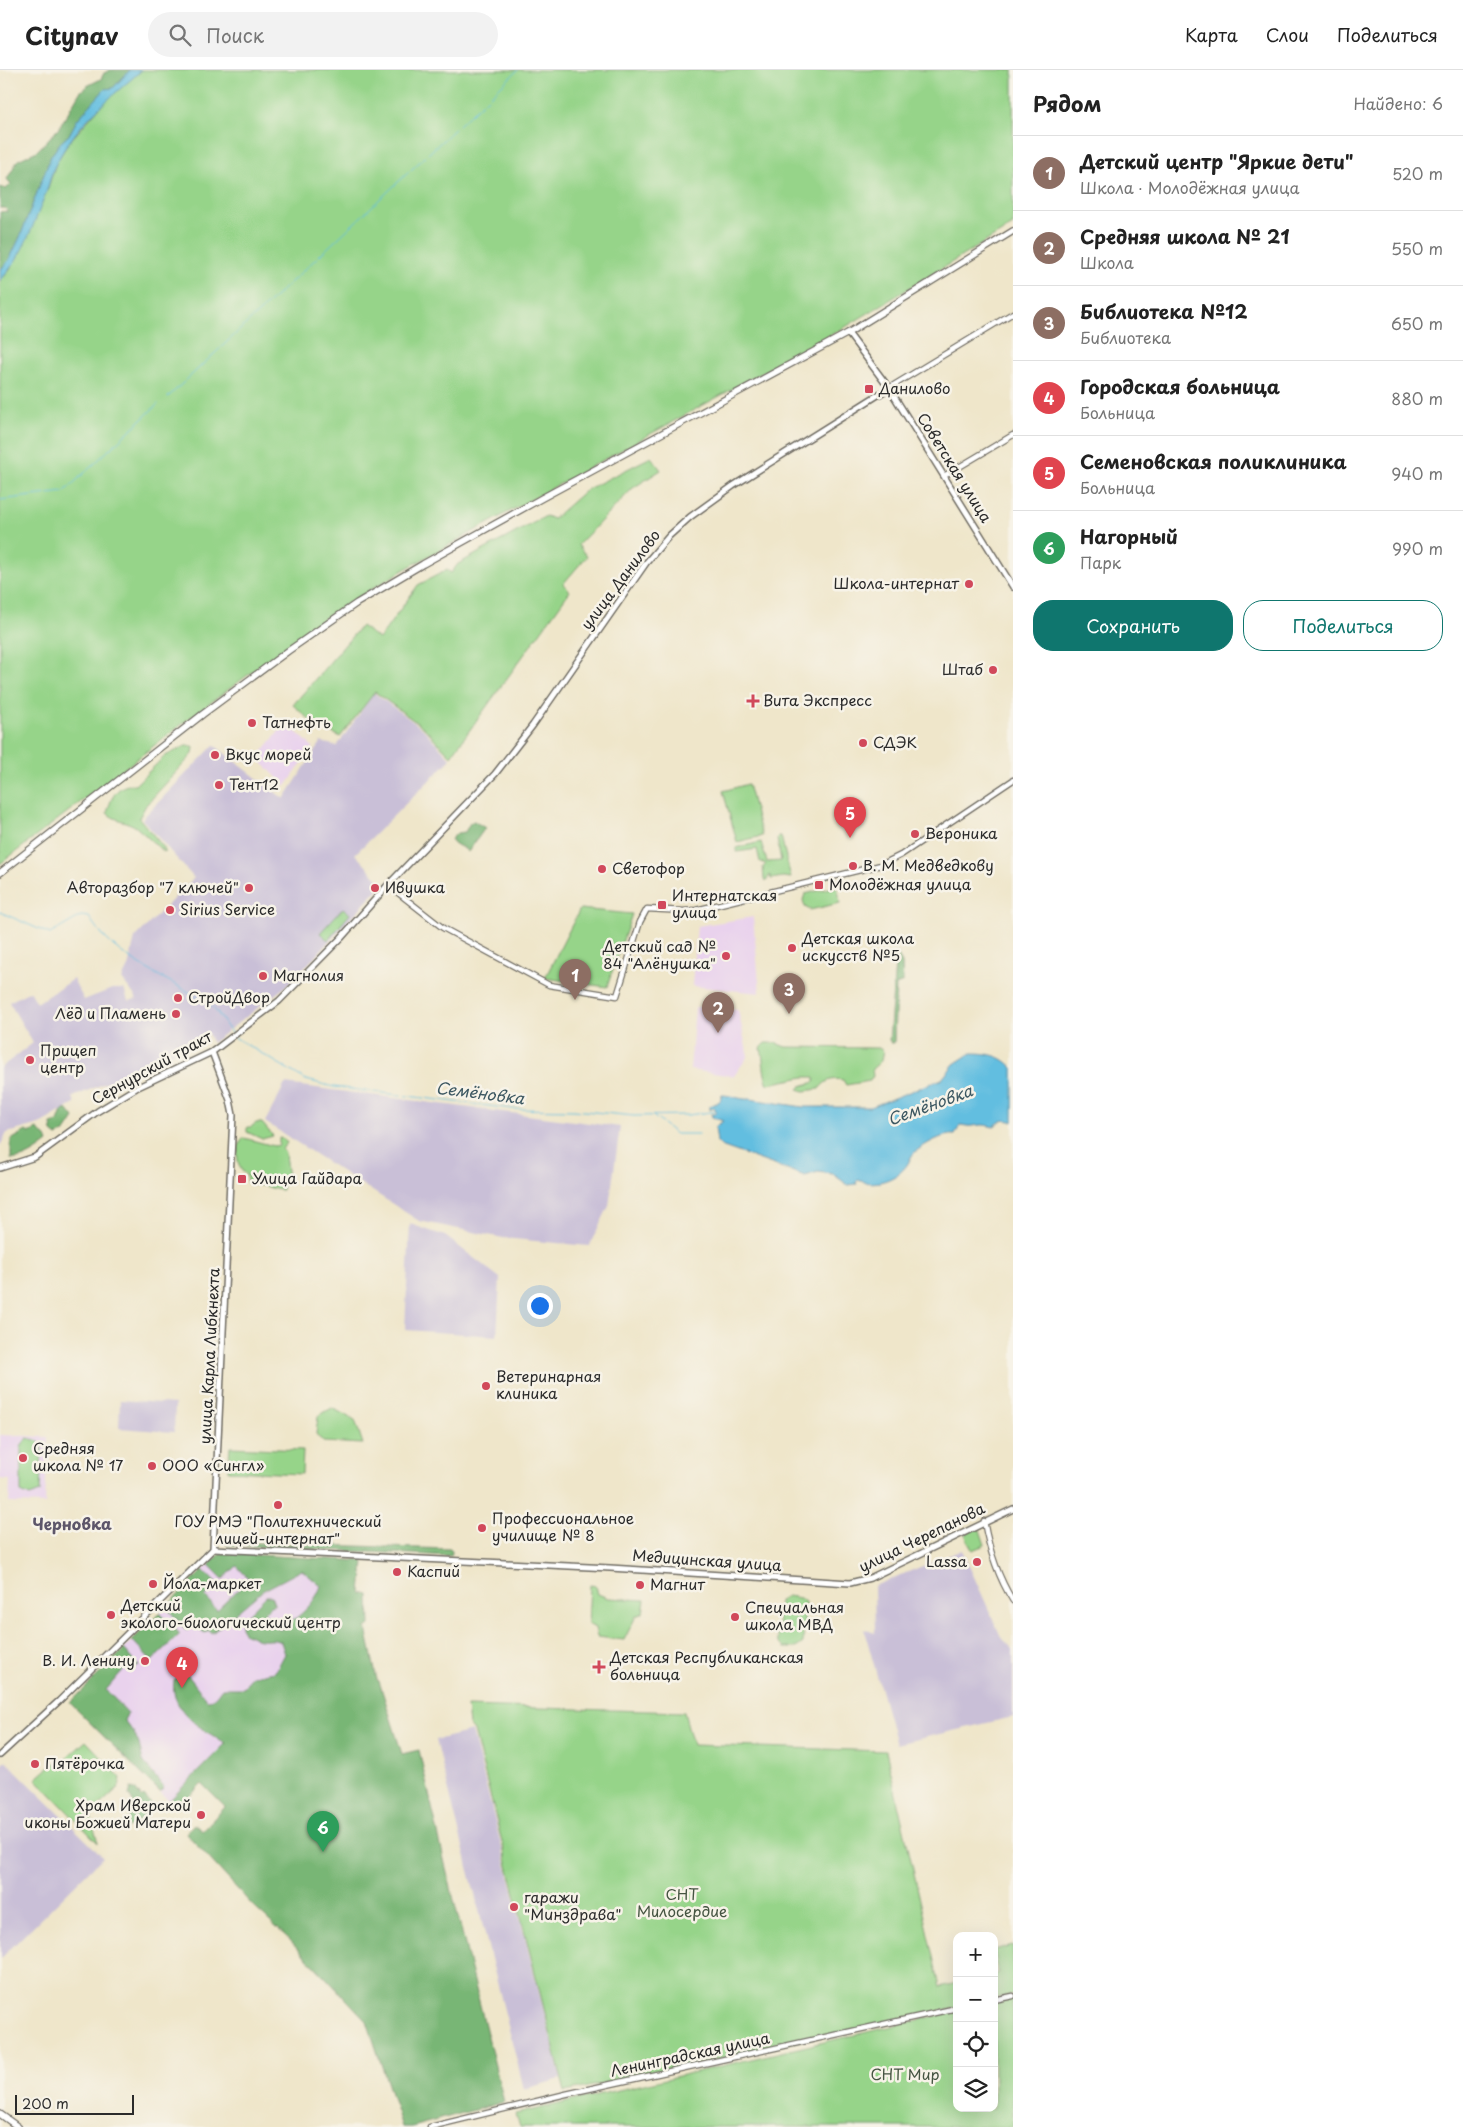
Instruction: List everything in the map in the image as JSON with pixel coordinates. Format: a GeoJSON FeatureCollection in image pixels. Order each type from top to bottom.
{"type":"FeatureCollection","features":[{"type":"Feature","properties":{"kind":"main road"},"geometry":{"type":"LineString","coordinates":[[0,873],[203,714],[357,603],[542,498],[848,333],[1013,231]]}},
{"type":"Feature","properties":{"kind":"main road","name":"Советская улица"},"geometry":{"type":"LineString","coordinates":[[848,333],[889,388],[1013,588]]}},
{"type":"Feature","properties":{"kind":"main road","name":"улица Данилово"},"geometry":{"type":"LineString","coordinates":[[388,885],[463,810],[511,754],[646,563],[669,536],[690,517],[733,486],[889,388]]}},
{"type":"Feature","properties":{"kind":"main road","name":"Сернурский тракт"},"geometry":{"type":"LineString","coordinates":[[0,1168],[35,1157],[98,1111],[124,1095],[212,1052],[292,989],[388,885]]}},
{"type":"Feature","properties":{"kind":"main road","name":"улица Карла Либкнехта"},"geometry":{"type":"LineString","coordinates":[[212,1052],[234,1115],[213,1549]]}},
{"type":"Feature","properties":{"kind":"main road","name":"улица Черепанова"},"geometry":{"type":"LineString","coordinates":[[810,1580],[850,1583],[865,1580],[1013,1509]]}},
{"type":"Feature","properties":{"kind":"main road"},"geometry":{"type":"LineString","coordinates":[[0,1755],[59,1701],[213,1549]]}},
{"type":"Feature","properties":{"kind":"main road","name":"Медицинская улица"},"geometry":{"type":"LineString","coordinates":[[213,1549],[610,1568],[810,1580]]}},
{"type":"Feature","properties":{"kind":"main road"},"geometry":{"type":"LineString","coordinates":[[0,2114],[18,2127]]}},
{"type":"Feature","properties":{"kind":"street","name":"улица Данилово"},"geometry":{"type":"LineString","coordinates":[[889,388],[1013,313]]}},
{"type":"Feature","properties":{"kind":"street"},"geometry":{"type":"LineString","coordinates":[[944,476],[1013,435]]}},
{"type":"Feature","properties":{"kind":"street"},"geometry":{"type":"LineString","coordinates":[[388,885],[443,928],[549,986],[617,996],[640,922],[647,909],[696,910],[881,865],[901,855],[1013,780]]}},
{"type":"Feature","properties":{"kind":"street"},"geometry":{"type":"LineString","coordinates":[[984,1522],[1000,1576],[1013,1601]]}},
{"type":"Feature","properties":{"kind":"street"},"geometry":{"type":"LineString","coordinates":[[998,1999],[1013,1996]]}},
{"type":"Feature","properties":{"kind":"street","name":"Ленинградская улица"},"geometry":{"type":"LineString","coordinates":[[430,2127],[539,2100],[953,2009]]}},
{"type":"Feature","properties":{"kind":"shaded area"},"geometry":{"type":"Polygon","coordinates":[[[374,693],[423,729],[451,759],[355,854],[383,884],[290,983],[212,1043],[208,1033],[170,1055],[73,1097],[75,1103],[40,1124],[7,1133],[0,1146],[0,1068],[33,1043],[9,1002],[30,991],[37,1003],[73,979],[84,1000],[112,989],[124,989],[128,1001],[137,999],[122,979],[128,967],[135,938],[194,878],[142,819],[214,745],[284,799],[321,742],[337,746],[374,693]]]}},
{"type":"Feature","properties":{"kind":"shaded area"},"geometry":{"type":"Polygon","coordinates":[[[286,723],[313,747],[286,786],[257,758],[286,723]]]}},
{"type":"Feature","properties":{"kind":"shaded area","name":"Детский сад № 84 \"Алёнушка\""},"geometry":{"type":"Polygon","coordinates":[[[753,917],[760,993],[692,986],[697,926],[753,917]]]}},
{"type":"Feature","properties":{"kind":"shaded area"},"geometry":{"type":"Polygon","coordinates":[[[695,1007],[738,1010],[748,1056],[734,1076],[690,1070],[695,1007]]]}},
{"type":"Feature","properties":{"kind":"shaded area"},"geometry":{"type":"Polygon","coordinates":[[[285,1084],[620,1127],[609,1206],[589,1246],[503,1238],[419,1221],[265,1122],[285,1084]]]}},
{"type":"Feature","properties":{"kind":"shaded area"},"geometry":{"type":"Polygon","coordinates":[[[410,1224],[445,1236],[500,1278],[497,1336],[405,1330],[410,1224]]]}},
{"type":"Feature","properties":{"kind":"shaded area"},"geometry":{"type":"Polygon","coordinates":[[[120,1400],[175,1404],[174,1432],[119,1428],[120,1400]]]}},
{"type":"Feature","properties":{"kind":"shaded area","name":"Средняя школа № 17"},"geometry":{"type":"Polygon","coordinates":[[[0,1435],[48,1437],[45,1504],[9,1503],[10,1480],[0,1479],[0,1435]]]}},
{"type":"Feature","properties":{"kind":"shaded area"},"geometry":{"type":"Polygon","coordinates":[[[962,1550],[1001,1637],[1013,1649],[1013,1717],[896,1744],[864,1629],[875,1633],[874,1586],[962,1550]]]}},
{"type":"Feature","properties":{"kind":"shaded area"},"geometry":{"type":"Polygon","coordinates":[[[220,1553],[364,1561],[294,1673],[169,1801],[70,1703],[220,1553]]]}},
{"type":"Feature","properties":{"kind":"shaded area"},"geometry":{"type":"Polygon","coordinates":[[[472,1731],[561,2079],[524,2089],[436,1740],[472,1731]]]}},
{"type":"Feature","properties":{"kind":"shaded area"},"geometry":{"type":"Polygon","coordinates":[[[6,1761],[103,1857],[0,1959],[0,1767],[6,1761]]]}},
{"type":"Feature","properties":{"kind":"green space"},"geometry":{"type":"Polygon","coordinates":[[[111,70],[130,70],[113,88],[105,89],[77,120],[69,135],[60,143],[51,156],[20,237],[9,260],[0,270],[0,212],[8,211],[5,208],[0,208],[0,187],[6,189],[11,184],[7,179],[18,160],[37,151],[59,128],[80,92],[101,79],[104,73],[111,70]]]}},
{"type":"Feature","properties":{"kind":"green space"},"geometry":{"type":"Polygon","coordinates":[[[142,70],[1013,70],[1013,225],[847,326],[405,569],[329,615],[194,715],[0,864],[0,281],[10,270],[48,188],[56,163],[69,142],[108,98],[142,70]]]}},
{"type":"Feature","properties":{"kind":"green space"},"geometry":{"type":"Polygon","coordinates":[[[651,457],[661,470],[633,488],[578,545],[587,556],[563,584],[570,591],[451,756],[424,728],[375,692],[340,737],[311,721],[293,705],[361,626],[379,639],[418,585],[447,570],[451,573],[458,564],[546,516],[553,519],[586,490],[651,457]]]}},
{"type":"Feature","properties":{"kind":"green space"},"geometry":{"type":"Polygon","coordinates":[[[188,745],[194,747],[193,754],[146,805],[139,818],[165,849],[164,852],[136,827],[107,813],[113,797],[119,789],[124,786],[135,785],[165,756],[188,745]]]}},
{"type":"Feature","properties":{"kind":"green space"},"geometry":{"type":"Polygon","coordinates":[[[748,784],[762,836],[737,842],[723,791],[748,784]]]}},
{"type":"Feature","properties":{"kind":"green space"},"geometry":{"type":"Polygon","coordinates":[[[474,821],[485,828],[468,852],[455,844],[451,839],[457,833],[465,832],[470,823],[474,821]]]}},
{"type":"Feature","properties":{"kind":"green space"},"geometry":{"type":"Polygon","coordinates":[[[778,836],[781,836],[791,878],[771,879],[770,875],[766,881],[764,879],[763,867],[766,864],[760,862],[757,849],[737,852],[736,848],[761,842],[767,862],[781,861],[778,836]]]}},
{"type":"Feature","properties":{"kind":"green space"},"geometry":{"type":"Polygon","coordinates":[[[833,887],[838,889],[840,903],[810,910],[805,907],[803,900],[805,894],[833,887]]]}},
{"type":"Feature","properties":{"kind":"green space"},"geometry":{"type":"Polygon","coordinates":[[[343,908],[350,914],[328,940],[320,933],[343,908]]]}},
{"type":"Feature","properties":{"kind":"green space"},"geometry":{"type":"Polygon","coordinates":[[[580,909],[632,914],[607,987],[545,978],[580,909]]]}},
{"type":"Feature","properties":{"kind":"green space"},"geometry":{"type":"Polygon","coordinates":[[[896,952],[902,963],[903,982],[896,985],[894,1043],[891,1043],[889,1040],[896,952]]]}},
{"type":"Feature","properties":{"kind":"green space"},"geometry":{"type":"Polygon","coordinates":[[[766,1043],[775,1043],[786,1047],[879,1048],[883,1051],[881,1061],[872,1069],[873,1076],[870,1081],[846,1085],[843,1080],[836,1079],[827,1082],[819,1089],[804,1091],[798,1089],[801,1086],[815,1082],[815,1077],[804,1077],[768,1084],[761,1048],[766,1043]]]}},
{"type":"Feature","properties":{"kind":"green space"},"geometry":{"type":"Polygon","coordinates":[[[67,1109],[74,1118],[64,1133],[57,1136],[52,1132],[51,1124],[58,1122],[62,1111],[67,1109]]]}},
{"type":"Feature","properties":{"kind":"green space"},"geometry":{"type":"Polygon","coordinates":[[[256,1123],[262,1123],[273,1136],[262,1139],[247,1132],[247,1127],[251,1127],[256,1123]]]}},
{"type":"Feature","properties":{"kind":"green space"},"geometry":{"type":"Polygon","coordinates":[[[37,1129],[46,1137],[48,1142],[26,1156],[11,1159],[11,1140],[26,1131],[29,1133],[37,1129]]]}},
{"type":"Feature","properties":{"kind":"green space"},"geometry":{"type":"Polygon","coordinates":[[[244,1138],[274,1146],[279,1145],[279,1138],[284,1139],[287,1143],[282,1149],[285,1153],[288,1180],[283,1184],[282,1190],[247,1183],[246,1175],[238,1162],[239,1146],[244,1138]]]}},
{"type":"Feature","properties":{"kind":"green space"},"geometry":{"type":"Polygon","coordinates":[[[332,1408],[355,1420],[363,1444],[323,1442],[316,1434],[318,1416],[332,1408]]]}},
{"type":"Feature","properties":{"kind":"green space"},"geometry":{"type":"Polygon","coordinates":[[[27,1438],[39,1441],[42,1446],[40,1492],[30,1496],[21,1492],[21,1446],[27,1438]]]}},
{"type":"Feature","properties":{"kind":"green space"},"geometry":{"type":"Polygon","coordinates":[[[230,1447],[303,1450],[302,1474],[228,1471],[230,1447]]]}},
{"type":"Feature","properties":{"kind":"green space"},"geometry":{"type":"Polygon","coordinates":[[[979,1527],[985,1545],[972,1550],[965,1534],[979,1527]]]}},
{"type":"Feature","properties":{"kind":"green space"},"geometry":{"type":"Polygon","coordinates":[[[225,1543],[451,1549],[452,1552],[451,1556],[227,1545],[225,1543]]]}},
{"type":"Feature","properties":{"kind":"green space"},"geometry":{"type":"Polygon","coordinates":[[[220,1553],[364,1561],[361,1593],[369,1595],[370,1625],[366,1628],[377,1680],[379,1681],[402,1754],[419,1750],[504,2102],[411,2127],[402,2127],[367,2021],[288,1938],[253,1906],[186,1833],[194,1824],[202,1831],[225,1807],[202,1784],[178,1808],[169,1801],[226,1743],[199,1726],[182,1711],[174,1692],[174,1681],[180,1675],[187,1674],[207,1700],[210,1700],[222,1688],[244,1688],[252,1676],[275,1672],[285,1654],[281,1642],[260,1640],[245,1634],[241,1627],[241,1621],[266,1596],[272,1596],[275,1604],[270,1606],[264,1613],[280,1630],[309,1606],[321,1586],[302,1570],[262,1591],[212,1633],[208,1630],[205,1633],[193,1625],[187,1631],[166,1607],[203,1570],[218,1585],[205,1597],[217,1610],[249,1579],[237,1566],[223,1579],[209,1565],[220,1553]]]}},
{"type":"Feature","properties":{"kind":"green space"},"geometry":{"type":"Polygon","coordinates":[[[590,1585],[596,1586],[598,1594],[608,1598],[645,1600],[643,1613],[636,1616],[624,1640],[597,1637],[595,1628],[588,1624],[590,1585]]]}},
{"type":"Feature","properties":{"kind":"green space"},"geometry":{"type":"Polygon","coordinates":[[[787,1596],[800,1598],[805,1602],[803,1643],[796,1648],[784,1648],[778,1642],[779,1601],[787,1596]]]}},
{"type":"Feature","properties":{"kind":"green space"},"geometry":{"type":"Polygon","coordinates":[[[160,1613],[180,1634],[152,1661],[132,1640],[160,1613]]]}},
{"type":"Feature","properties":{"kind":"green space"},"geometry":{"type":"Polygon","coordinates":[[[124,1649],[139,1666],[124,1669],[106,1690],[128,1713],[124,1720],[134,1733],[143,1761],[164,1788],[160,1792],[70,1703],[124,1649]]]}},
{"type":"Feature","properties":{"kind":"green space","name":"СНТ Милосердие"},"geometry":{"type":"Polygon","coordinates":[[[467,1706],[684,1712],[693,1745],[886,1751],[940,1987],[953,1984],[953,2008],[565,2092],[474,1731],[469,1725],[467,1706]]]}},
{"type":"Feature","properties":{"kind":"green space"},"geometry":{"type":"Polygon","coordinates":[[[86,1741],[121,1778],[119,1787],[90,1814],[98,1843],[36,1779],[54,1763],[59,1765],[86,1741]]]}},
{"type":"Feature","properties":{"kind":"green space"},"geometry":{"type":"Polygon","coordinates":[[[131,1788],[135,1789],[142,1798],[144,1796],[151,1804],[143,1818],[125,1830],[119,1825],[125,1822],[137,1809],[129,1795],[131,1788]]]}},
{"type":"Feature","properties":{"kind":"green space"},"geometry":{"type":"Polygon","coordinates":[[[1013,1945],[1013,1994],[998,1998],[999,1973],[998,1949],[1013,1945]]]}},
{"type":"Feature","properties":{"kind":"green space","name":"СНТ Мир"},"geometry":{"type":"Polygon","coordinates":[[[1013,1999],[1013,2127],[520,2127],[516,2114],[953,2012],[953,2112],[998,2112],[998,2002],[1013,1999]]]}},
{"type":"Feature","properties":{"kind":"water"},"geometry":{"type":"Polygon","coordinates":[[[130,70],[142,70],[84,123],[65,148],[54,168],[28,238],[15,261],[0,281],[0,270],[9,260],[20,237],[51,156],[60,143],[69,135],[77,120],[105,89],[113,88],[130,70]]]}},
{"type":"Feature","properties":{"kind":"water"},"geometry":{"type":"Polygon","coordinates":[[[971,1053],[994,1056],[1004,1060],[1013,1068],[1013,1122],[1000,1122],[993,1127],[985,1125],[960,1125],[955,1135],[934,1140],[924,1146],[914,1153],[907,1165],[897,1175],[884,1181],[871,1183],[858,1180],[857,1184],[848,1185],[833,1174],[818,1172],[805,1176],[721,1146],[717,1142],[715,1127],[723,1121],[712,1117],[711,1114],[717,1112],[714,1107],[710,1110],[710,1106],[720,1101],[722,1095],[803,1107],[871,1107],[942,1079],[954,1064],[971,1053]]]}},
{"type":"Feature","properties":{"kind":"waterway"},"geometry":{"type":"LineString","coordinates":[[168,397],[518,70]]}},
{"type":"Feature","properties":{"kind":"waterway"},"geometry":{"type":"LineString","coordinates":[[0,500],[64,492],[158,404]]}},
{"type":"Feature","properties":{"kind":"waterway","name":"Семёновка"},"geometry":{"type":"LineString","coordinates":[[0,912],[50,934],[81,916],[89,917],[100,932],[127,956],[212,1007],[232,1034]]}},
{"type":"Feature","properties":{"kind":"waterway","name":"Семёновка"},"geometry":{"type":"LineString","coordinates":[[234,1037],[306,1080],[334,1087],[513,1109],[574,1110],[634,1116],[688,1115],[718,1111]]}},
{"type":"Feature","properties":{"kind":"waterway"},"geometry":{"type":"LineString","coordinates":[[653,1116],[676,1134],[699,1134]]}},
{"type":"Feature","properties":{"kind":"place","name":"Данилово"},"geometry":{"type":"Point","coordinates":[869,389]}},
{"type":"Feature","properties":{"kind":"place","name":"Школа-интернат"},"geometry":{"type":"Point","coordinates":[969,584]}},
{"type":"Feature","properties":{"kind":"place","name":"Штаб"},"geometry":{"type":"Point","coordinates":[993,670]}},
{"type":"Feature","properties":{"kind":"place","name":"Вита Экспресс"},"geometry":{"type":"Point","coordinates":[753,701]}},
{"type":"Feature","properties":{"kind":"place","name":"Татнефть"},"geometry":{"type":"Point","coordinates":[252,723]}},
{"type":"Feature","properties":{"kind":"place","name":"СДЭК"},"geometry":{"type":"Point","coordinates":[863,743]}},
{"type":"Feature","properties":{"kind":"place","name":"Вкус морей"},"geometry":{"type":"Point","coordinates":[215,755]}},
{"type":"Feature","properties":{"kind":"place","name":"Тент12"},"geometry":{"type":"Point","coordinates":[219,785]}},
{"type":"Feature","properties":{"kind":"place","name":"Вероника"},"geometry":{"type":"Point","coordinates":[915,834]}},
{"type":"Feature","properties":{"kind":"place","name":"Семеновская поликлиника"},"geometry":{"type":"Point","coordinates":[850,838]}},
{"type":"Feature","properties":{"kind":"place","name":"В. М. Медведкову"},"geometry":{"type":"Point","coordinates":[853,866]}},
{"type":"Feature","properties":{"kind":"place","name":"Светофор"},"geometry":{"type":"Point","coordinates":[602,869]}},
{"type":"Feature","properties":{"kind":"place","name":"Молодёжная улица"},"geometry":{"type":"Point","coordinates":[819,885]}},
{"type":"Feature","properties":{"kind":"place","name":"Авторазбор \"7 ключей\""},"geometry":{"type":"Point","coordinates":[249,888]}},
{"type":"Feature","properties":{"kind":"place","name":"Ивушка"},"geometry":{"type":"Point","coordinates":[375,888]}},
{"type":"Feature","properties":{"kind":"place","name":"Интернатская улица"},"geometry":{"type":"Point","coordinates":[662,905]}},
{"type":"Feature","properties":{"kind":"place","name":"Sirius Service"},"geometry":{"type":"Point","coordinates":[170,910]}},
{"type":"Feature","properties":{"kind":"place","name":"Детская школа искусств №5"},"geometry":{"type":"Point","coordinates":[792,948]}},
{"type":"Feature","properties":{"kind":"place","name":"Детский сад № 84 \"Алёнушка\""},"geometry":{"type":"Point","coordinates":[726,956]}},
{"type":"Feature","properties":{"kind":"place","name":"Магнолия"},"geometry":{"type":"Point","coordinates":[263,976]}},
{"type":"Feature","properties":{"kind":"place","name":"СтройДвор"},"geometry":{"type":"Point","coordinates":[178,998]}},
{"type":"Feature","properties":{"kind":"place","name":"Детский центр \"Яркие дети\""},"geometry":{"type":"Point","coordinates":[575,1000]}},
{"type":"Feature","properties":{"kind":"place","name":"Лёд и Пламень"},"geometry":{"type":"Point","coordinates":[176,1014]}},
{"type":"Feature","properties":{"kind":"place","name":"Библиотека №12"},"geometry":{"type":"Point","coordinates":[789,1014]}},
{"type":"Feature","properties":{"kind":"place","name":"Средняя школа № 21"},"geometry":{"type":"Point","coordinates":[718,1033]}},
{"type":"Feature","properties":{"kind":"place","name":"Прицеп центр"},"geometry":{"type":"Point","coordinates":[30,1060]}},
{"type":"Feature","properties":{"kind":"place","name":"Улица Гайдара"},"geometry":{"type":"Point","coordinates":[242,1179]}},
{"type":"Feature","properties":{"kind":"place","name":"Ветеринарная клиника"},"geometry":{"type":"Point","coordinates":[486,1386]}},
{"type":"Feature","properties":{"kind":"place","name":"Средняя школа № 17"},"geometry":{"type":"Point","coordinates":[23,1458]}},
{"type":"Feature","properties":{"kind":"place","name":"ООО «Сингл»"},"geometry":{"type":"Point","coordinates":[152,1466]}},
{"type":"Feature","properties":{"kind":"place","name":"ГОУ РМЭ \"Политехнический лицей-интернат\""},"geometry":{"type":"Point","coordinates":[278,1505]}},
{"type":"Feature","properties":{"kind":"place","name":"Профессиональное училище № 8"},"geometry":{"type":"Point","coordinates":[482,1528]}},
{"type":"Feature","properties":{"kind":"place","name":"Lassa"},"geometry":{"type":"Point","coordinates":[977,1562]}},
{"type":"Feature","properties":{"kind":"place","name":"Каспий"},"geometry":{"type":"Point","coordinates":[397,1572]}},
{"type":"Feature","properties":{"kind":"place","name":"Йола-маркет"},"geometry":{"type":"Point","coordinates":[153,1584]}},
{"type":"Feature","properties":{"kind":"place","name":"Магнит"},"geometry":{"type":"Point","coordinates":[640,1585]}},
{"type":"Feature","properties":{"kind":"place","name":"Детский эколого-биологический центр"},"geometry":{"type":"Point","coordinates":[111,1615]}},
{"type":"Feature","properties":{"kind":"place","name":"Специальная школа МВД"},"geometry":{"type":"Point","coordinates":[735,1617]}},
{"type":"Feature","properties":{"kind":"place","name":"В. И. Ленину"},"geometry":{"type":"Point","coordinates":[145,1661]}},
{"type":"Feature","properties":{"kind":"place","name":"Детская Республиканская больница"},"geometry":{"type":"Point","coordinates":[599,1667]}},
{"type":"Feature","properties":{"kind":"place","name":"Городская больница"},"geometry":{"type":"Point","coordinates":[182,1688]}},
{"type":"Feature","properties":{"kind":"place","name":"Пятёрочка"},"geometry":{"type":"Point","coordinates":[35,1764]}},
{"type":"Feature","properties":{"kind":"place","name":"Храм Иверской иконы Божией Матери"},"geometry":{"type":"Point","coordinates":[201,1815]}},
{"type":"Feature","properties":{"kind":"place","name":"Нагорный"},"geometry":{"type":"Point","coordinates":[323,1852]}},
{"type":"Feature","properties":{"kind":"place","name":"гаражи \"Минздрава\""},"geometry":{"type":"Point","coordinates":[514,1907]}},
{"type":"Feature","properties":{"kind":"district","name":"Черновка"},"geometry":{"type":"Point","coordinates":[72,1524]}}]}
